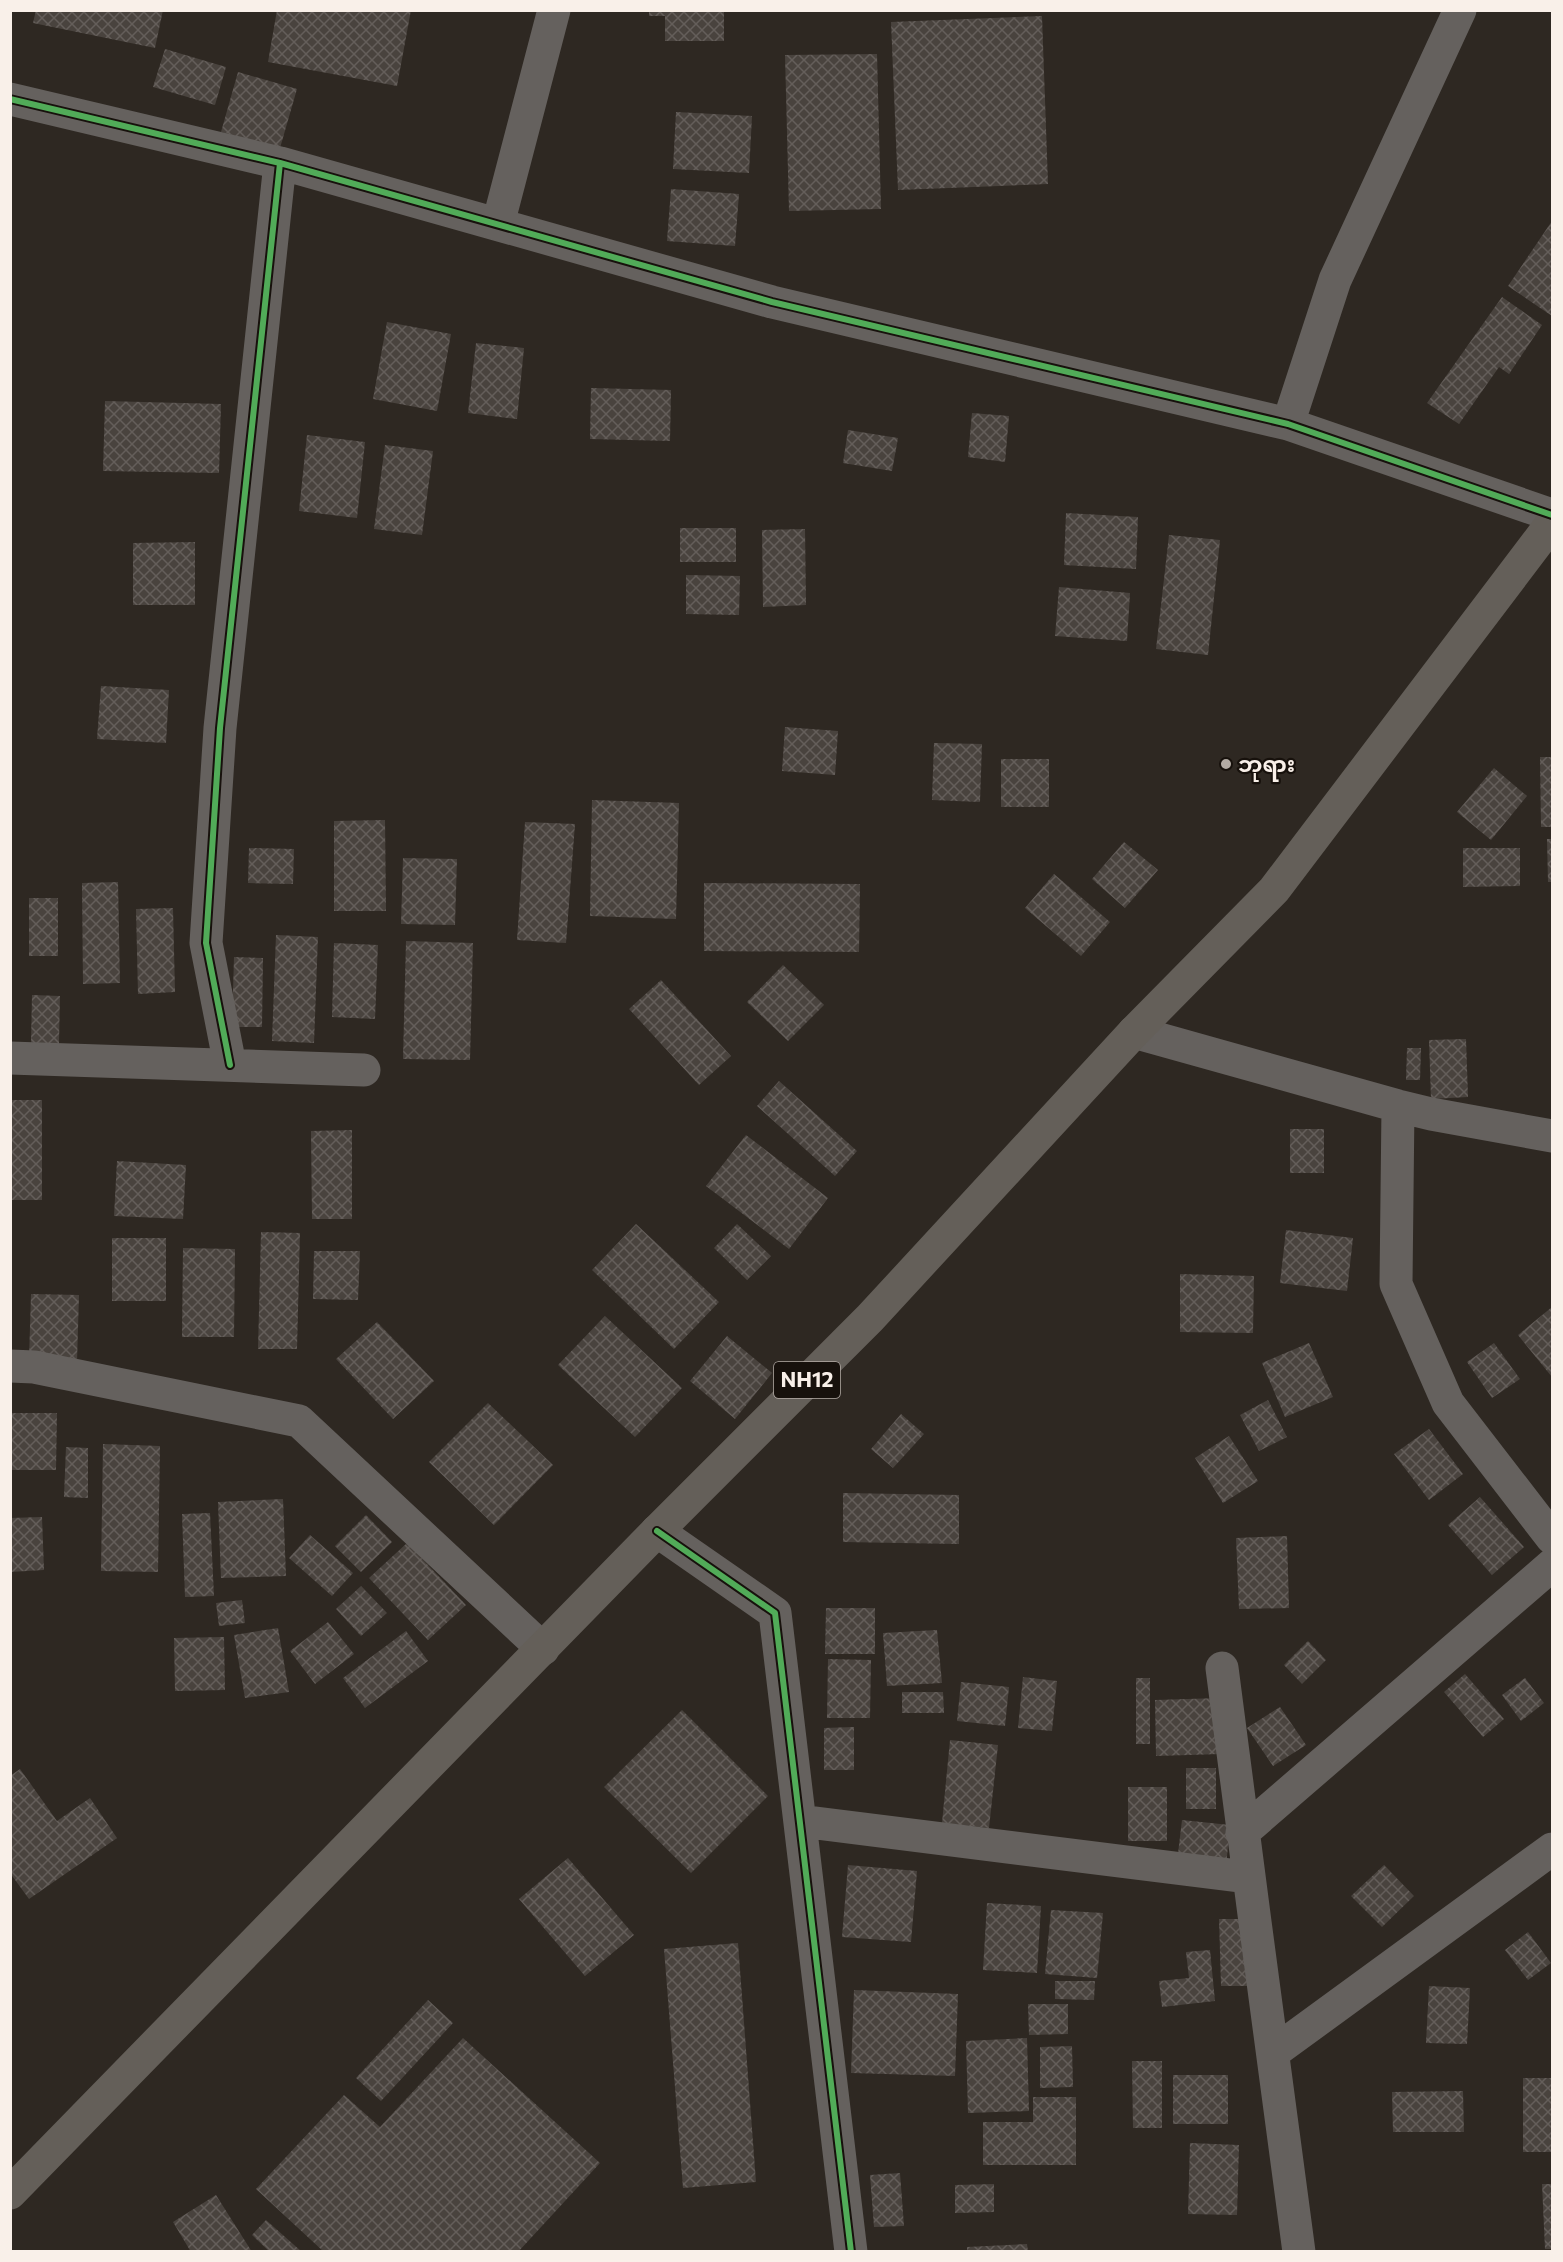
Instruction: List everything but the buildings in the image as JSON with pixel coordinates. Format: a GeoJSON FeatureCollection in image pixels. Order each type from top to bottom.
{"type":"FeatureCollection","features":[{"type":"Feature","properties":{"kind":"highway","name":"NH12"},"geometry":{"type":"LineString","coordinates":[[10,2193],[657,1531],[870,1318],[1134,1032],[1274,890],[1552,523]]}},
{"type":"Feature","properties":{"kind":"street"},"geometry":{"type":"LineString","coordinates":[[498,224],[554,10]]}},
{"type":"Feature","properties":{"kind":"street"},"geometry":{"type":"LineString","coordinates":[[1288,424],[1335,280],[1460,10]]}},
{"type":"Feature","properties":{"kind":"street"},"geometry":{"type":"LineString","coordinates":[[10,99],[280,163],[772,302],[1288,424],[1552,515]]}},
{"type":"Feature","properties":{"kind":"street"},"geometry":{"type":"LineString","coordinates":[[230,1065],[206,943],[220,728],[280,163]]}},
{"type":"Feature","properties":{"kind":"street"},"geometry":{"type":"LineString","coordinates":[[1134,1032],[1398,1106],[1552,1136]]}},
{"type":"Feature","properties":{"kind":"street"},"geometry":{"type":"LineString","coordinates":[[10,1058],[364,1070]]}},
{"type":"Feature","properties":{"kind":"street"},"geometry":{"type":"LineString","coordinates":[[1398,1106],[1396,1284],[1448,1403],[1552,1538]]}},
{"type":"Feature","properties":{"kind":"street"},"geometry":{"type":"LineString","coordinates":[[10,1366],[34,1367],[299,1421],[543,1648]]}},
{"type":"Feature","properties":{"kind":"street"},"geometry":{"type":"LineString","coordinates":[[657,1531],[775,1614],[851,2252]]}},
{"type":"Feature","properties":{"kind":"street"},"geometry":{"type":"LineString","coordinates":[[1242,1833],[1552,1565]]}},
{"type":"Feature","properties":{"kind":"street"},"geometry":{"type":"LineString","coordinates":[[1222,1668],[1299,2252]]}},
{"type":"Feature","properties":{"kind":"street"},"geometry":{"type":"LineString","coordinates":[[800,1821],[1248,1877]]}},
{"type":"Feature","properties":{"kind":"street"},"geometry":{"type":"LineString","coordinates":[[1274,2052],[1552,1849]]}},
{"type":"Feature","properties":{"kind":"cycle path"},"geometry":{"type":"LineString","coordinates":[[10,99],[280,163],[772,302],[1288,424],[1552,515]]}},
{"type":"Feature","properties":{"kind":"cycle path"},"geometry":{"type":"LineString","coordinates":[[230,1065],[206,943],[220,728],[280,163]]}},
{"type":"Feature","properties":{"kind":"cycle path"},"geometry":{"type":"LineString","coordinates":[[657,1531],[775,1613],[851,2252]]}},
{"type":"Feature","properties":{"kind":"place","name":"ဘုရား"},"geometry":{"type":"Point","coordinates":[1226,764]}}]}
